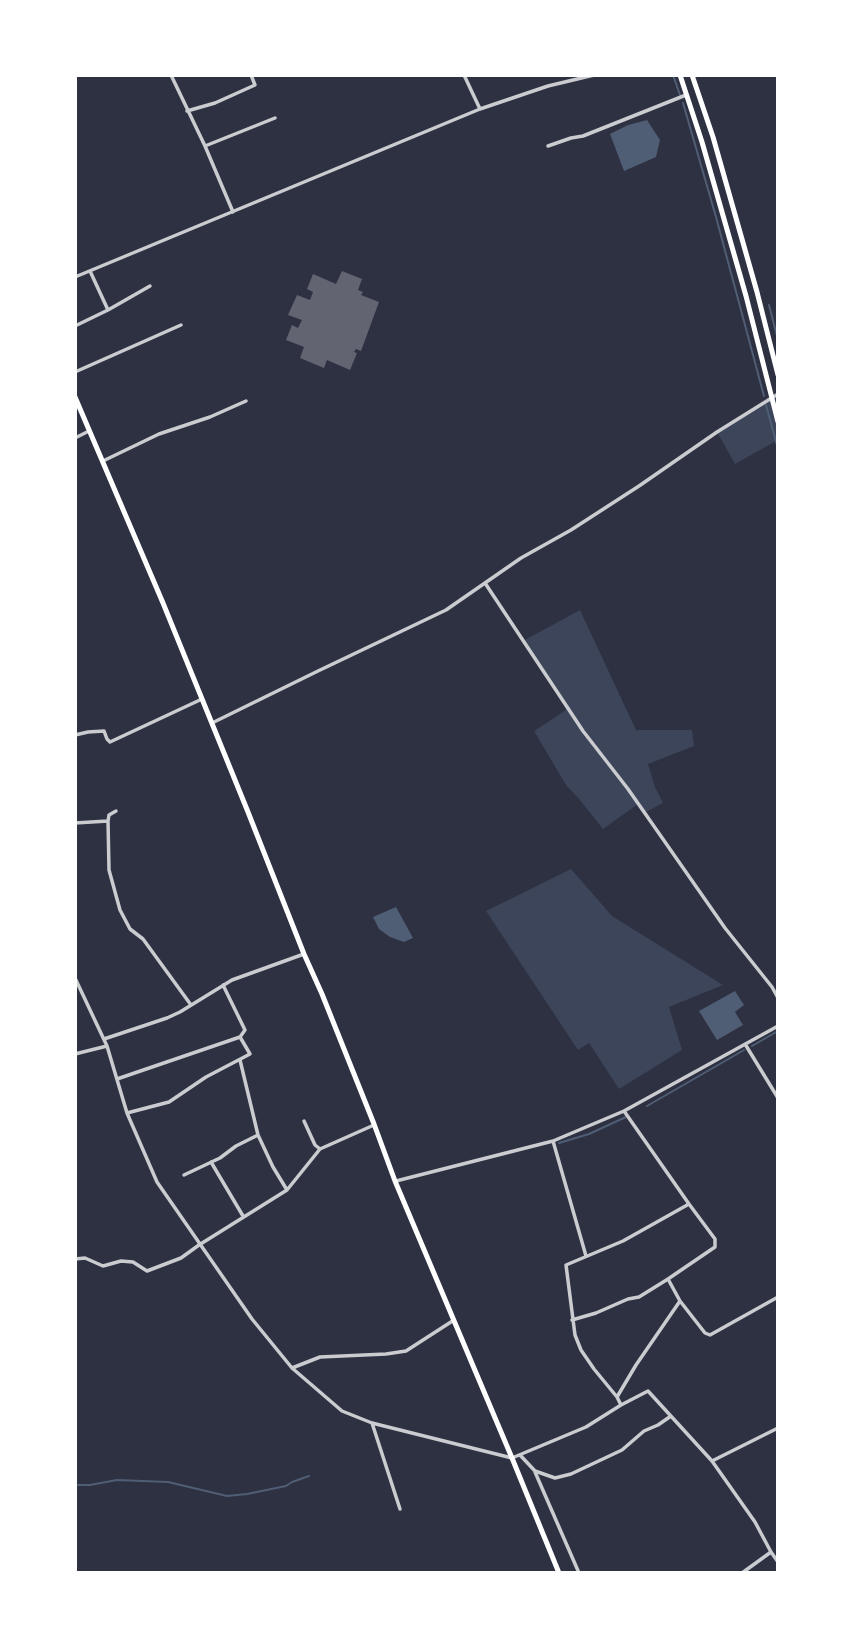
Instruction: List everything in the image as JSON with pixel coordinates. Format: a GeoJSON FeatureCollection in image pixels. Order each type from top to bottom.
{"type":"FeatureCollection","features":[{"type":"Feature","properties":{"kind":"main road"},"geometry":{"type":"LineString","coordinates":[[680,75],[746,296],[778,422]]}},
{"type":"Feature","properties":{"kind":"main road"},"geometry":{"type":"LineString","coordinates":[[692,75],[719,158],[778,375]]}},
{"type":"Feature","properties":{"kind":"main road"},"geometry":{"type":"LineString","coordinates":[[708,162],[719,158]]}},
{"type":"Feature","properties":{"kind":"main road"},"geometry":{"type":"LineString","coordinates":[[75,397],[212,723],[395,1181],[559,1573]]}},
{"type":"Feature","properties":{"kind":"street"},"geometry":{"type":"LineString","coordinates":[[171,75],[233,212]]}},
{"type":"Feature","properties":{"kind":"street"},"geometry":{"type":"LineString","coordinates":[[187,111],[215,103],[255,85],[251,75]]}},
{"type":"Feature","properties":{"kind":"street"},"geometry":{"type":"LineString","coordinates":[[464,75],[480,109]]}},
{"type":"Feature","properties":{"kind":"street"},"geometry":{"type":"LineString","coordinates":[[75,277],[480,109],[548,86],[594,75]]}},
{"type":"Feature","properties":{"kind":"street"},"geometry":{"type":"LineString","coordinates":[[548,146],[583,136],[686,95]]}},
{"type":"Feature","properties":{"kind":"street"},"geometry":{"type":"LineString","coordinates":[[205,146],[275,118]]}},
{"type":"Feature","properties":{"kind":"street"},"geometry":{"type":"LineString","coordinates":[[90,271],[108,310]]}},
{"type":"Feature","properties":{"kind":"street"},"geometry":{"type":"LineString","coordinates":[[75,326],[150,286]]}},
{"type":"Feature","properties":{"kind":"street"},"geometry":{"type":"LineString","coordinates":[[75,372],[181,325]]}},
{"type":"Feature","properties":{"kind":"street"},"geometry":{"type":"LineString","coordinates":[[212,723],[446,610],[521,558],[571,530],[778,394]]}},
{"type":"Feature","properties":{"kind":"street"},"geometry":{"type":"LineString","coordinates":[[103,461],[159,434],[210,417],[246,401]]}},
{"type":"Feature","properties":{"kind":"street"},"geometry":{"type":"LineString","coordinates":[[75,438],[90,431]]}},
{"type":"Feature","properties":{"kind":"street"},"geometry":{"type":"LineString","coordinates":[[485,583],[583,732],[628,789],[725,929],[778,998]]}},
{"type":"Feature","properties":{"kind":"street"},"geometry":{"type":"LineString","coordinates":[[75,735],[104,732],[110,742],[202,699]]}},
{"type":"Feature","properties":{"kind":"street"},"geometry":{"type":"LineString","coordinates":[[116,811],[109,815],[108,821],[109,870],[120,910],[130,929],[144,939],[191,1005]]}},
{"type":"Feature","properties":{"kind":"street"},"geometry":{"type":"LineString","coordinates":[[75,823],[108,821]]}},
{"type":"Feature","properties":{"kind":"street"},"geometry":{"type":"LineString","coordinates":[[104,1039],[167,1018],[232,980],[304,954]]}},
{"type":"Feature","properties":{"kind":"street"},"geometry":{"type":"LineString","coordinates":[[75,978],[107,1046],[127,1112],[157,1182],[252,1319],[292,1368],[342,1411],[372,1423],[512,1458],[586,1427],[648,1391],[712,1461],[755,1522],[778,1562]]}},
{"type":"Feature","properties":{"kind":"street"},"geometry":{"type":"LineString","coordinates":[[117,1079],[240,1037],[245,1030],[223,985]]}},
{"type":"Feature","properties":{"kind":"street"},"geometry":{"type":"LineString","coordinates":[[395,1181],[553,1141],[624,1111],[778,1026]]}},
{"type":"Feature","properties":{"kind":"street"},"geometry":{"type":"LineString","coordinates":[[127,1112],[169,1102],[206,1077],[250,1054],[240,1037]]}},
{"type":"Feature","properties":{"kind":"street"},"geometry":{"type":"LineString","coordinates":[[745,1044],[778,1098]]}},
{"type":"Feature","properties":{"kind":"street"},"geometry":{"type":"LineString","coordinates":[[75,1054],[107,1046]]}},
{"type":"Feature","properties":{"kind":"street"},"geometry":{"type":"LineString","coordinates":[[240,1060],[258,1135],[287,1190]]}},
{"type":"Feature","properties":{"kind":"street"},"geometry":{"type":"LineString","coordinates":[[572,1320],[639,1297],[715,1247],[715,1239],[624,1111]]}},
{"type":"Feature","properties":{"kind":"street"},"geometry":{"type":"LineString","coordinates":[[304,1121],[314,1145],[320,1149]]}},
{"type":"Feature","properties":{"kind":"street"},"geometry":{"type":"LineString","coordinates":[[75,1259],[85,1258],[103,1266],[121,1261],[133,1262],[147,1271],[181,1258],[287,1190],[320,1149],[374,1124]]}},
{"type":"Feature","properties":{"kind":"street"},"geometry":{"type":"LineString","coordinates":[[184,1175],[258,1135]]}},
{"type":"Feature","properties":{"kind":"street"},"geometry":{"type":"LineString","coordinates":[[553,1141],[586,1256]]}},
{"type":"Feature","properties":{"kind":"street"},"geometry":{"type":"LineString","coordinates":[[211,1162],[243,1216]]}},
{"type":"Feature","properties":{"kind":"street"},"geometry":{"type":"LineString","coordinates":[[621,1405],[593,1369],[575,1335],[566,1265],[623,1241],[689,1204]]}},
{"type":"Feature","properties":{"kind":"street"},"geometry":{"type":"LineString","coordinates":[[668,1279],[680,1301],[705,1333],[710,1335],[778,1297]]}},
{"type":"Feature","properties":{"kind":"street"},"geometry":{"type":"LineString","coordinates":[[617,1397],[680,1301]]}},
{"type":"Feature","properties":{"kind":"street"},"geometry":{"type":"LineString","coordinates":[[292,1368],[320,1357],[406,1351],[454,1320]]}},
{"type":"Feature","properties":{"kind":"street"},"geometry":{"type":"LineString","coordinates":[[535,1471],[555,1478],[571,1474],[622,1450],[644,1431],[671,1416]]}},
{"type":"Feature","properties":{"kind":"street"},"geometry":{"type":"LineString","coordinates":[[372,1423],[400,1509]]}},
{"type":"Feature","properties":{"kind":"street"},"geometry":{"type":"LineString","coordinates":[[712,1461],[778,1428]]}},
{"type":"Feature","properties":{"kind":"street"},"geometry":{"type":"LineString","coordinates":[[520,1455],[535,1471],[579,1573]]}},
{"type":"Feature","properties":{"kind":"street"},"geometry":{"type":"LineString","coordinates":[[742,1573],[772,1552]]}},
{"type":"Feature","properties":{"kind":"shaded area"},"geometry":{"type":"Polygon","coordinates":[[[647,120],[660,140],[656,157],[624,171],[610,134],[647,120]]]}},
{"type":"Feature","properties":{"kind":"shaded area"},"geometry":{"type":"Polygon","coordinates":[[[778,394],[778,440],[735,464],[717,432],[778,394]]]}},
{"type":"Feature","properties":{"kind":"shaded area"},"geometry":{"type":"Polygon","coordinates":[[[580,610],[636,730],[692,730],[694,746],[648,764],[663,803],[644,813],[638,804],[603,829],[566,785],[534,731],[569,708],[523,641],[580,610]]]}},
{"type":"Feature","properties":{"kind":"shaded area"},"geometry":{"type":"Polygon","coordinates":[[[571,869],[612,916],[723,985],[669,1007],[682,1050],[619,1089],[589,1043],[578,1050],[486,911],[571,869]]]}},
{"type":"Feature","properties":{"kind":"shaded area"},"geometry":{"type":"Polygon","coordinates":[[[396,907],[413,938],[404,942],[379,929],[373,917],[396,907]]]}},
{"type":"Feature","properties":{"kind":"shaded area"},"geometry":{"type":"Polygon","coordinates":[[[735,991],[744,1005],[735,1012],[743,1025],[717,1040],[699,1011],[735,991]]]}},
{"type":"Feature","properties":{"kind":"building"},"geometry":{"type":"Polygon","coordinates":[[[342,271],[362,279],[358,290],[363,292],[361,295],[379,302],[361,351],[356,349],[354,352],[357,353],[350,370],[327,360],[324,368],[300,358],[304,347],[286,340],[292,325],[298,328],[302,320],[288,315],[297,295],[310,300],[313,292],[307,289],[313,274],[336,284],[342,271]]]}},
{"type":"Feature","properties":{"kind":"waterway"},"geometry":{"type":"LineString","coordinates":[[673,75],[680,95]]}},
{"type":"Feature","properties":{"kind":"waterway"},"geometry":{"type":"LineString","coordinates":[[683,103],[764,396]]}},
{"type":"Feature","properties":{"kind":"waterway"},"geometry":{"type":"LineString","coordinates":[[769,305],[778,340]]}},
{"type":"Feature","properties":{"kind":"waterway"},"geometry":{"type":"LineString","coordinates":[[766,405],[778,449]]}},
{"type":"Feature","properties":{"kind":"waterway"},"geometry":{"type":"LineString","coordinates":[[752,1046],[778,1031]]}},
{"type":"Feature","properties":{"kind":"waterway"},"geometry":{"type":"LineString","coordinates":[[647,1106],[744,1050]]}},
{"type":"Feature","properties":{"kind":"waterway"},"geometry":{"type":"LineString","coordinates":[[559,1143],[589,1134],[626,1117]]}},
{"type":"Feature","properties":{"kind":"waterway"},"geometry":{"type":"LineString","coordinates":[[75,1485],[117,1480],[168,1482],[227,1496],[286,1486],[309,1476]]}}]}
